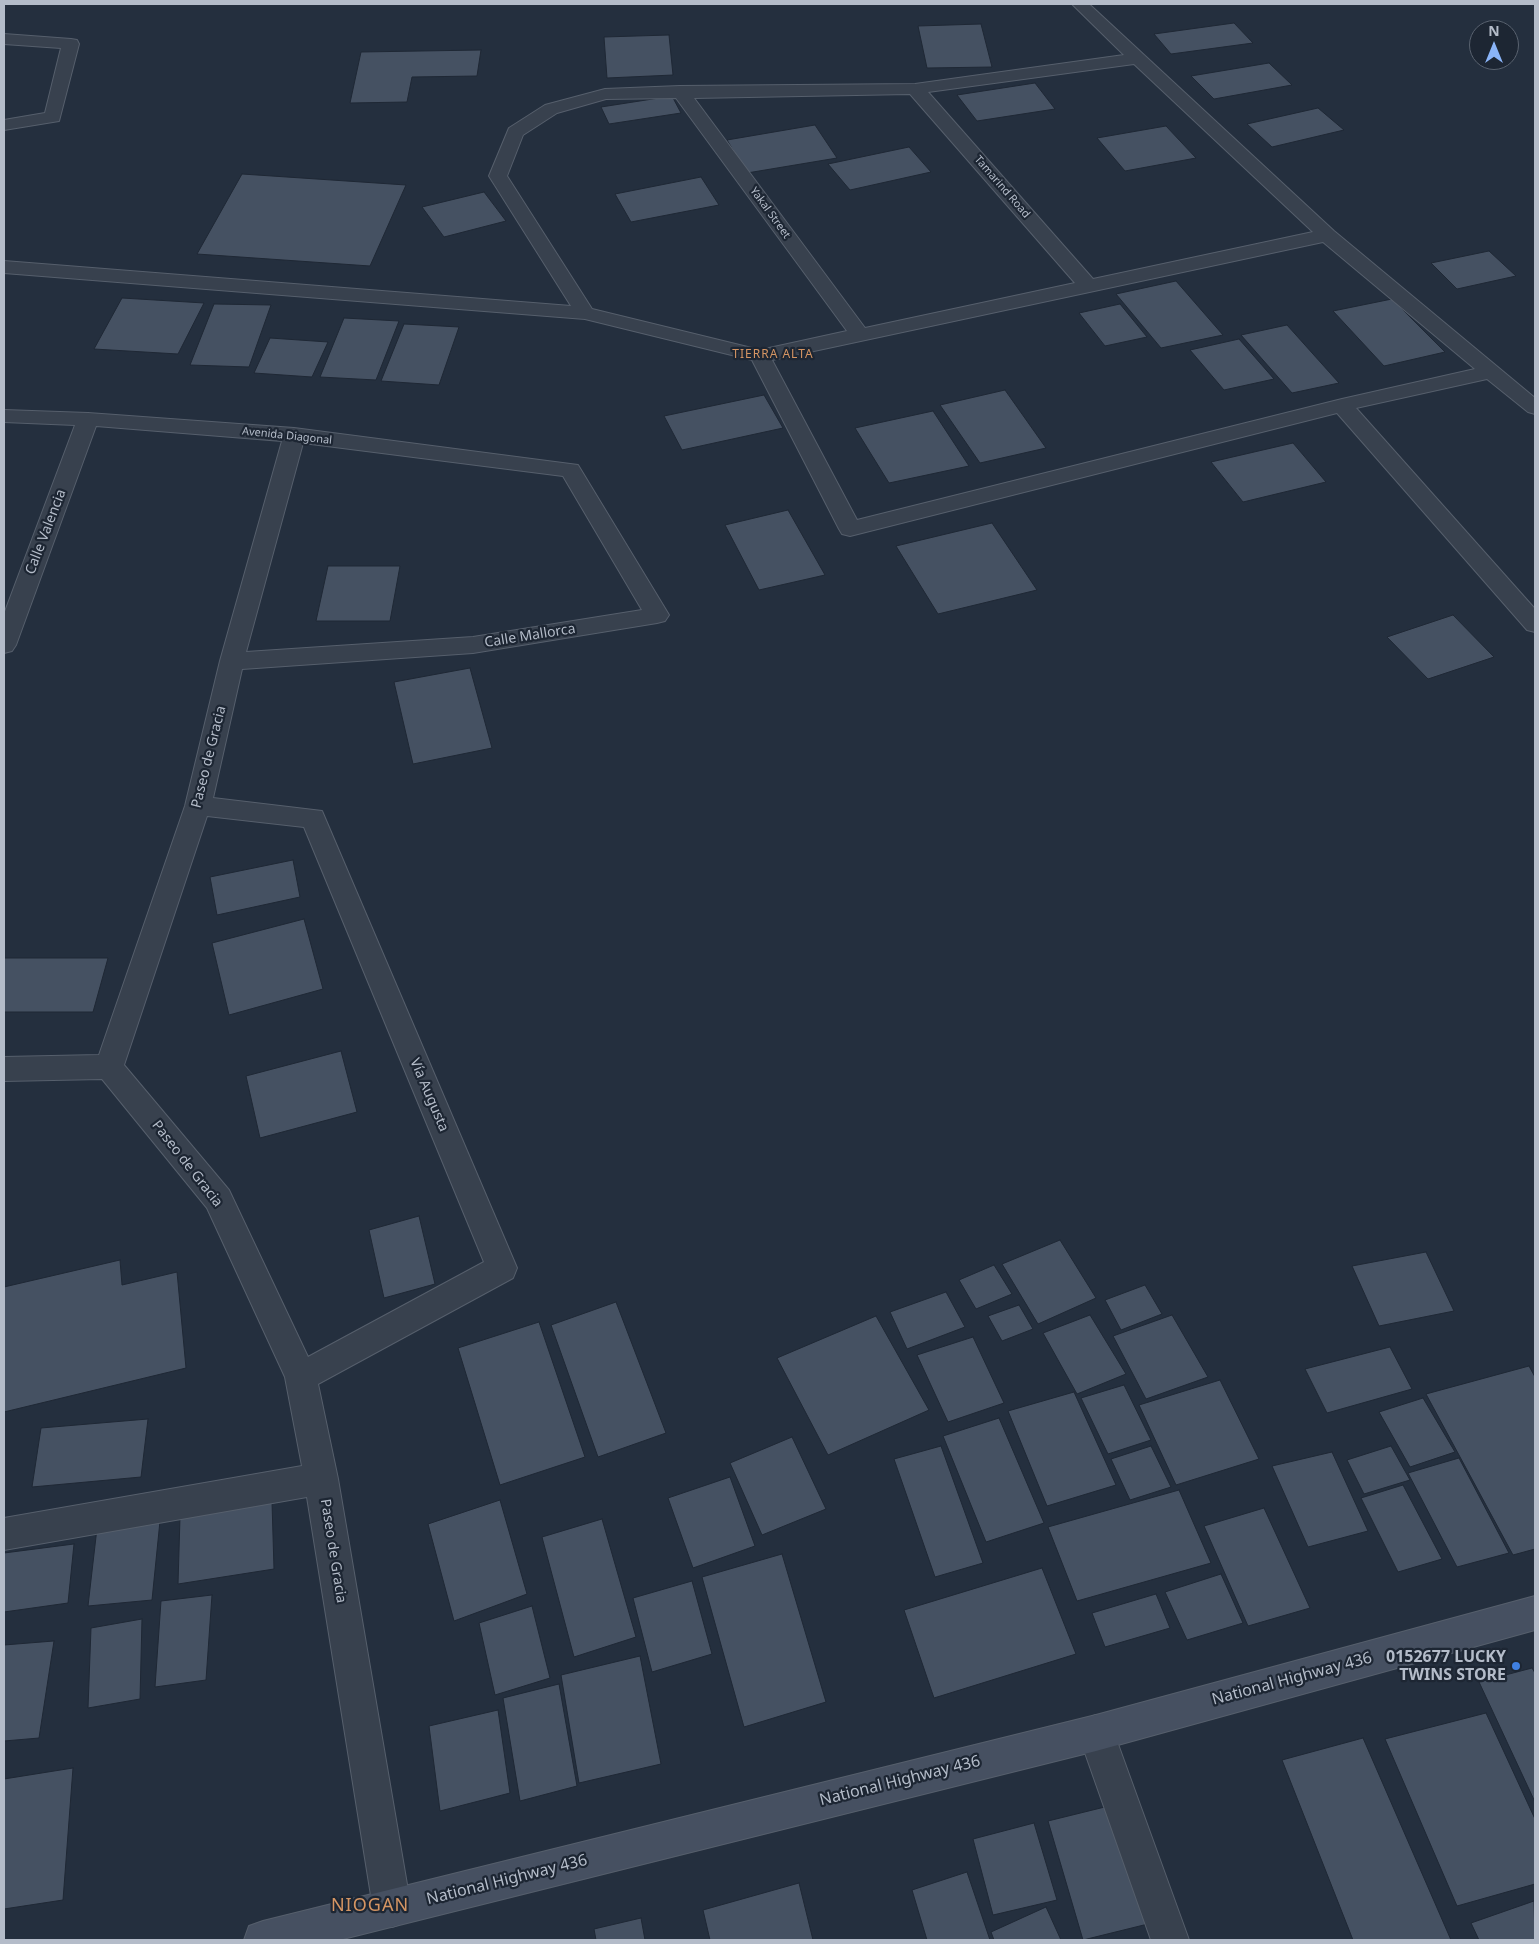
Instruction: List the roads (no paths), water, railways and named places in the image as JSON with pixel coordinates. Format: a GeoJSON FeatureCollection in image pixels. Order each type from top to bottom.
{"type":"FeatureCollection","features":[{"type":"Feature","properties":{"kind":"main road","name":"National Highway 436"},"geometry":{"type":"LineString","coordinates":[[263,1940],[1096,1732],[1535,1613]]}},
{"type":"Feature","properties":{"kind":"street"},"geometry":{"type":"LineString","coordinates":[[1080,4],[1327,235],[1493,370],[1535,408]]}},
{"type":"Feature","properties":{"kind":"street"},"geometry":{"type":"LineString","coordinates":[[4,39],[71,44],[53,117],[4,125]]}},
{"type":"Feature","properties":{"kind":"street"},"geometry":{"type":"LineString","coordinates":[[586,312],[498,176],[516,132],[551,109],[606,94],[915,89],[1138,58]]}},
{"type":"Feature","properties":{"kind":"street","name":"Tamarind Road"},"geometry":{"type":"LineString","coordinates":[[915,89],[1088,285]]}},
{"type":"Feature","properties":{"kind":"street","name":"Yakal Street"},"geometry":{"type":"LineString","coordinates":[[680,92],[860,335]]}},
{"type":"Feature","properties":{"kind":"street"},"geometry":{"type":"LineString","coordinates":[[4,268],[586,312],[760,356],[1327,235]]}},
{"type":"Feature","properties":{"kind":"street"},"geometry":{"type":"LineString","coordinates":[[760,356],[850,529],[1342,404],[1493,370]]}},
{"type":"Feature","properties":{"kind":"street"},"geometry":{"type":"LineString","coordinates":[[1342,404],[1535,624]]}},
{"type":"Feature","properties":{"kind":"street","name":"Avenida Diagonal"},"geometry":{"type":"LineString","coordinates":[[4,416],[88,419],[294,435],[570,470]]}},
{"type":"Feature","properties":{"kind":"street","name":"Calle Valencia"},"geometry":{"type":"LineString","coordinates":[[4,645],[88,419]]}},
{"type":"Feature","properties":{"kind":"street","name":"Paseo de Gracia"},"geometry":{"type":"LineString","coordinates":[[294,435],[232,661],[198,806],[109,1067],[218,1199],[301,1377],[321,1479],[392,1908]]}},
{"type":"Feature","properties":{"kind":"street","name":"Calle Mallorca"},"geometry":{"type":"LineString","coordinates":[[232,661],[473,645],[657,615],[570,470]]}},
{"type":"Feature","properties":{"kind":"street","name":"Vía Augusta"},"geometry":{"type":"LineString","coordinates":[[198,806],[313,818],[502,1268],[301,1377]]}},
{"type":"Feature","properties":{"kind":"street"},"geometry":{"type":"LineString","coordinates":[[4,1069],[109,1067]]}},
{"type":"Feature","properties":{"kind":"street"},"geometry":{"type":"LineString","coordinates":[[4,1534],[321,1479]]}},
{"type":"Feature","properties":{"kind":"street"},"geometry":{"type":"LineString","coordinates":[[1096,1732],[1170,1940]]}},
{"type":"Feature","properties":{"kind":"place","name":"0152677 LUCKY TWINS STORE"},"geometry":{"type":"Point","coordinates":[1516,1666]}},
{"type":"Feature","properties":{"kind":"district","name":"TIERRA ALTA"},"geometry":{"type":"Point","coordinates":[773,355]}},
{"type":"Feature","properties":{"kind":"district","name":"NIOGAN"},"geometry":{"type":"Point","coordinates":[370,1906]}}]}
